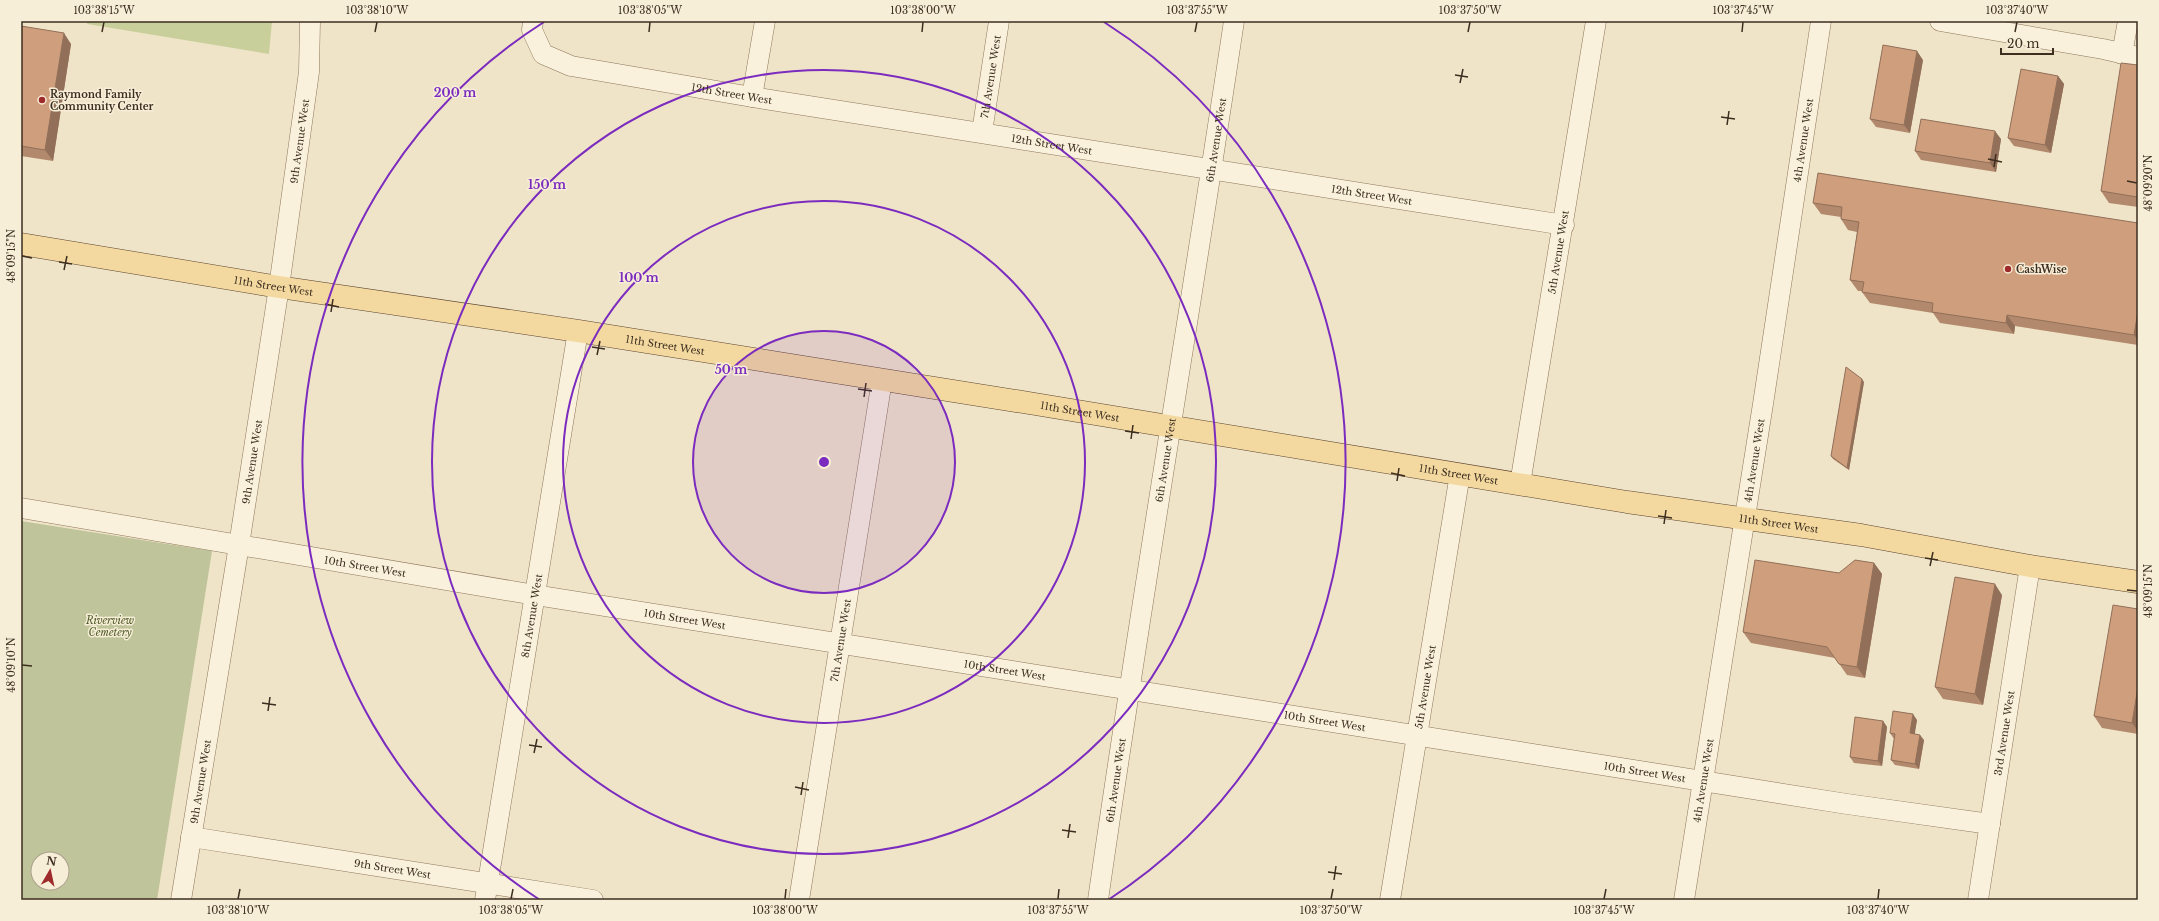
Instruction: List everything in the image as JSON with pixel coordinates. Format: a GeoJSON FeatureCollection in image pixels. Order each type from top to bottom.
{"type":"FeatureCollection","features":[{"type":"Feature","properties":{"kind":"main road","name":"11th Street West"},"geometry":{"type":"LineString","coordinates":[[21,244],[279,287],[578,331],[1627,502],[1861,535],[2030,566],[2138,582]]}},
{"type":"Feature","properties":{"kind":"street","name":"9th Avenue West"},"geometry":{"type":"LineString","coordinates":[[181,900],[240,545],[279,287],[309,72],[310,21]]}},
{"type":"Feature","properties":{"kind":"street","name":"12th Street West"},"geometry":{"type":"LineString","coordinates":[[533,21],[532,30],[543,54],[571,66],[752,97],[982,132],[1564,225]]}},
{"type":"Feature","properties":{"kind":"street"},"geometry":{"type":"LineString","coordinates":[[752,97],[764,21]]}},
{"type":"Feature","properties":{"kind":"street","name":"7th Avenue West"},"geometry":{"type":"LineString","coordinates":[[982,132],[999,21]]}},
{"type":"Feature","properties":{"kind":"street","name":"6th Avenue West"},"geometry":{"type":"LineString","coordinates":[[1098,900],[1128,690],[1212,169],[1234,21]]}},
{"type":"Feature","properties":{"kind":"street","name":"5th Avenue West"},"geometry":{"type":"LineString","coordinates":[[1520,484],[1564,225],[1596,21]]}},
{"type":"Feature","properties":{"kind":"street","name":"4th Avenue West"},"geometry":{"type":"LineString","coordinates":[[1684,900],[1820,21]]}},
{"type":"Feature","properties":{"kind":"street"},"geometry":{"type":"LineString","coordinates":[[1940,21],[2103,49],[2130,56],[2128,21]]}},
{"type":"Feature","properties":{"kind":"street","name":"8th Avenue West"},"geometry":{"type":"LineString","coordinates":[[486,891],[578,331]]}},
{"type":"Feature","properties":{"kind":"street","name":"7th Avenue West"},"geometry":{"type":"LineString","coordinates":[[798,900],[882,380]]}},
{"type":"Feature","properties":{"kind":"street","name":"5th Avenue West"},"geometry":{"type":"LineString","coordinates":[[1390,900],[1460,474]]}},
{"type":"Feature","properties":{"kind":"street","name":"10th Street West"},"geometry":{"type":"LineString","coordinates":[[21,508],[535,595],[840,644],[1847,804],[1990,824]]}},
{"type":"Feature","properties":{"kind":"street","name":"3rd Avenue West"},"geometry":{"type":"LineString","coordinates":[[1978,900],[2030,566]]}},
{"type":"Feature","properties":{"kind":"street","name":"9th Street West"},"geometry":{"type":"LineString","coordinates":[[191,838],[486,891],[593,900]]}},
{"type":"Feature","properties":{"kind":"green space"},"geometry":{"type":"Polygon","coordinates":[[[88,21],[272,21],[269,54],[87,24],[88,21]]]}},
{"type":"Feature","properties":{"kind":"green space","name":"Riverview Cemetery"},"geometry":{"type":"Polygon","coordinates":[[[21,521],[212,551],[157,900],[21,900],[21,521]]]}},
{"type":"Feature","properties":{"kind":"building","name":"Raymond Family Community Center"},"geometry":{"type":"Polygon","coordinates":[[[21,26],[64,33],[45,150],[21,146],[21,26]]]}},
{"type":"Feature","properties":{"kind":"building"},"geometry":{"type":"Polygon","coordinates":[[[1883,45],[1917,51],[1904,125],[1870,119],[1883,45]]]}},
{"type":"Feature","properties":{"kind":"building"},"geometry":{"type":"Polygon","coordinates":[[[2121,63],[2138,65],[2137,197],[2101,191],[2121,63]]]}},
{"type":"Feature","properties":{"kind":"building"},"geometry":{"type":"Polygon","coordinates":[[[2021,69],[2058,76],[2045,145],[2008,138],[2021,69]]]}},
{"type":"Feature","properties":{"kind":"building"},"geometry":{"type":"Polygon","coordinates":[[[1921,119],[1995,131],[1990,163],[1915,151],[1921,119]]]}},
{"type":"Feature","properties":{"kind":"building"},"geometry":{"type":"Polygon","coordinates":[[[1818,173],[2138,223],[2138,311],[2134,335],[2007,315],[2006,323],[1932,312],[1933,303],[1862,292],[1864,282],[1850,280],[1859,222],[1841,219],[1842,207],[1813,203],[1818,173]]]}},
{"type":"Feature","properties":{"kind":"building"},"geometry":{"type":"Polygon","coordinates":[[[1846,367],[1862,379],[1847,468],[1831,456],[1846,367]]]}},
{"type":"Feature","properties":{"kind":"building"},"geometry":{"type":"Polygon","coordinates":[[[1755,560],[1839,573],[1855,560],[1874,563],[1857,667],[1839,664],[1827,647],[1743,632],[1755,560]]]}},
{"type":"Feature","properties":{"kind":"building"},"geometry":{"type":"Polygon","coordinates":[[[1955,577],[1995,584],[1975,694],[1935,687],[1955,577]]]}},
{"type":"Feature","properties":{"kind":"building"},"geometry":{"type":"Polygon","coordinates":[[[2113,605],[2138,609],[2138,687],[2132,723],[2094,716],[2113,605]]]}},
{"type":"Feature","properties":{"kind":"building"},"geometry":{"type":"Polygon","coordinates":[[[1893,711],[1913,714],[1910,733],[1920,735],[1915,764],[1891,760],[1895,734],[1890,733],[1893,711]]]}},
{"type":"Feature","properties":{"kind":"building"},"geometry":{"type":"Polygon","coordinates":[[[1855,717],[1883,721],[1878,761],[1850,757],[1855,717]]]}},
{"type":"Feature","properties":{"kind":"place","name":"Raymond Family Community Center"},"geometry":{"type":"Point","coordinates":[42,100]}},
{"type":"Feature","properties":{"kind":"place","name":"CashWise"},"geometry":{"type":"Point","coordinates":[2008,269]}}]}
